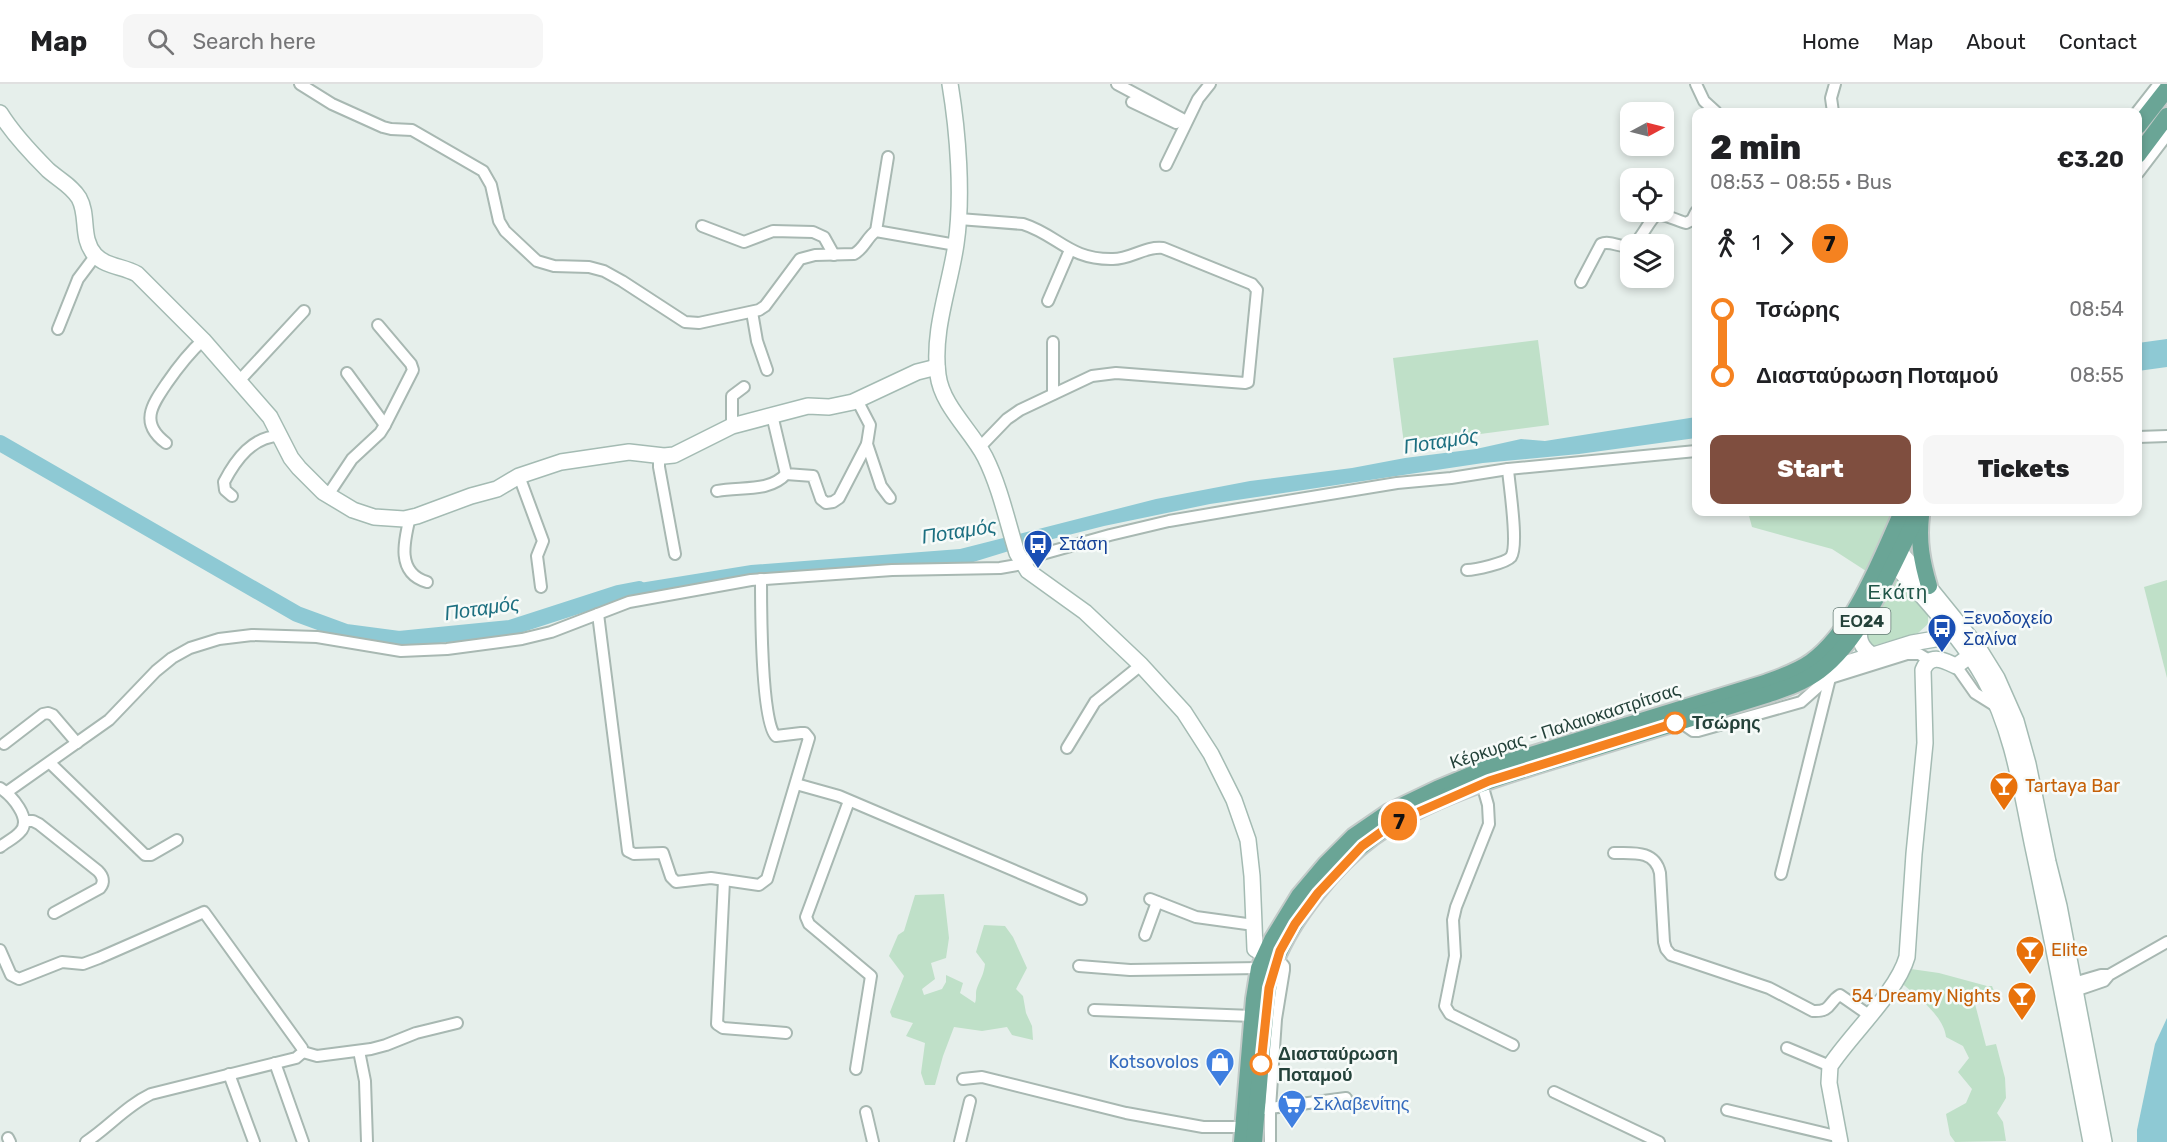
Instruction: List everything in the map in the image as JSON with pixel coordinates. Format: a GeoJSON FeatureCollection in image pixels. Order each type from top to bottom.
{"type":"FeatureCollection","features":[{"type":"Feature","properties":{"kind":"main road"},"geometry":{"type":"LineString","coordinates":[[950,84],[957,161],[958,219],[956,245],[943,309],[937,367],[944,396],[980,447],[991,470],[1020,558],[1035,576],[1097,622],[1141,665],[1174,700],[1192,723],[1211,754],[1244,826],[1249,846],[1254,925],[1269,957]]}},
{"type":"Feature","properties":{"kind":"main road"},"geometry":{"type":"LineString","coordinates":[[2142,121],[2167,89]]}},
{"type":"Feature","properties":{"kind":"main road"},"geometry":{"type":"LineString","coordinates":[[0,113],[9,128],[27,148],[79,198],[87,242],[96,255],[104,263],[128,269],[136,274],[203,340],[270,417],[291,458],[305,474],[328,495],[353,510],[374,517],[392,519],[410,517],[497,489],[519,476],[561,462],[629,452],[659,456],[674,455],[732,426],[814,405],[829,407],[857,400],[917,372],[937,367]]}},
{"type":"Feature","properties":{"kind":"main road"},"geometry":{"type":"LineString","coordinates":[[2142,150],[2167,116]]}},
{"type":"Feature","properties":{"kind":"main road","name":"Κέρκυρας - Παλαιοκαστρίτσας"},"geometry":{"type":"LineString","coordinates":[[1269,957],[1318,893],[1362,846],[1401,820],[1482,784],[1524,769],[1825,675],[1861,623],[1892,551],[1901,516]]}},
{"type":"Feature","properties":{"kind":"main road","name":"Κέρκυρας - Παλαιοκαστρίτσας"},"geometry":{"type":"LineString","coordinates":[[1243,1135],[1269,988],[1269,957],[1299,896],[1354,836],[1389,812],[1448,784],[1508,761],[1765,683],[1802,668],[1825,650],[1845,626],[1892,551],[1917,516]]}},
{"type":"Feature","properties":{"kind":"main road"},"geometry":{"type":"LineString","coordinates":[[1920,516],[1920,554],[1929,586],[1946,615]]}},
{"type":"Feature","properties":{"kind":"main road"},"geometry":{"type":"LineString","coordinates":[[1892,551],[1929,586]]}},
{"type":"Feature","properties":{"kind":"main road"},"geometry":{"type":"LineString","coordinates":[[1892,551],[1946,615],[2003,689],[2020,735],[2059,906],[2068,989],[2091,1142]]}},
{"type":"Feature","properties":{"kind":"main road"},"geometry":{"type":"LineString","coordinates":[[1912,644],[1932,630],[1946,615]]}},
{"type":"Feature","properties":{"kind":"main road"},"geometry":{"type":"LineString","coordinates":[[1861,623],[1859,639],[1863,647],[1874,656]]}},
{"type":"Feature","properties":{"kind":"main road"},"geometry":{"type":"LineString","coordinates":[[1825,675],[1874,656],[1941,638],[1956,628]]}},
{"type":"Feature","properties":{"kind":"main road"},"geometry":{"type":"LineString","coordinates":[[1840,1139],[1829,1083],[1830,1066],[1892,987],[1904,968],[1907,957],[1925,743],[1923,670],[1929,660],[1938,658],[1956,666],[1975,652]]}},
{"type":"Feature","properties":{"kind":"main road"},"geometry":{"type":"LineString","coordinates":[[1975,652],[1999,708],[2019,774],[2104,1142]]}},
{"type":"Feature","properties":{"kind":"main road","name":"Κέρκυρας - Παλαιοκαστρίτσας"},"geometry":{"type":"LineString","coordinates":[[1254,1142],[1263,1109],[1264,1018]]}},
{"type":"Feature","properties":{"kind":"street"},"geometry":{"type":"LineString","coordinates":[[300,84],[332,104],[383,127],[417,132],[483,171],[492,185],[499,221],[505,231],[537,261],[554,266],[589,267],[604,272],[622,280],[685,322],[699,323],[752,312],[765,306],[800,259],[815,255],[850,255],[859,252],[871,234],[876,231],[956,245]]}},
{"type":"Feature","properties":{"kind":"street"},"geometry":{"type":"LineString","coordinates":[[1117,84],[1185,124]]}},
{"type":"Feature","properties":{"kind":"street"},"geometry":{"type":"LineString","coordinates":[[1166,165],[1198,99],[1210,84]]}},
{"type":"Feature","properties":{"kind":"street"},"geometry":{"type":"LineString","coordinates":[[1696,84],[1704,101],[1712,108]]}},
{"type":"Feature","properties":{"kind":"street"},"geometry":{"type":"LineString","coordinates":[[1832,108],[1831,98],[1835,84]]}},
{"type":"Feature","properties":{"kind":"street"},"geometry":{"type":"LineString","coordinates":[[2140,108],[2159,84]]}},
{"type":"Feature","properties":{"kind":"street"},"geometry":{"type":"LineString","coordinates":[[1132,102],[1185,124]]}},
{"type":"Feature","properties":{"kind":"street"},"geometry":{"type":"LineString","coordinates":[[2142,168],[2167,135]]}},
{"type":"Feature","properties":{"kind":"street"},"geometry":{"type":"LineString","coordinates":[[876,231],[888,158]]}},
{"type":"Feature","properties":{"kind":"street"},"geometry":{"type":"LineString","coordinates":[[1644,234],[1656,215],[1686,223],[1692,220]]}},
{"type":"Feature","properties":{"kind":"street"},"geometry":{"type":"LineString","coordinates":[[958,219],[1031,226],[1084,256],[1114,260],[1148,248],[1163,248],[1254,285],[1257,292],[1248,382],[1245,384],[1106,373],[1092,376],[1013,414],[980,447]]}},
{"type":"Feature","properties":{"kind":"street"},"geometry":{"type":"LineString","coordinates":[[702,226],[744,242],[773,231],[813,232],[824,237],[834,255]]}},
{"type":"Feature","properties":{"kind":"street"},"geometry":{"type":"LineString","coordinates":[[1581,282],[1601,244],[1605,242],[1620,247]]}},
{"type":"Feature","properties":{"kind":"street"},"geometry":{"type":"LineString","coordinates":[[1048,301],[1070,250]]}},
{"type":"Feature","properties":{"kind":"street"},"geometry":{"type":"LineString","coordinates":[[58,329],[78,279],[96,255]]}},
{"type":"Feature","properties":{"kind":"street"},"geometry":{"type":"LineString","coordinates":[[239,381],[304,312]]}},
{"type":"Feature","properties":{"kind":"street"},"geometry":{"type":"LineString","coordinates":[[752,312],[757,341],[767,370]]}},
{"type":"Feature","properties":{"kind":"street"},"geometry":{"type":"LineString","coordinates":[[328,495],[352,459],[385,425],[413,368],[378,324]]}},
{"type":"Feature","properties":{"kind":"street"},"geometry":{"type":"LineString","coordinates":[[166,442],[152,427],[150,417],[153,404],[184,358],[203,340]]}},
{"type":"Feature","properties":{"kind":"street"},"geometry":{"type":"LineString","coordinates":[[1053,342],[1053,394]]}},
{"type":"Feature","properties":{"kind":"street"},"geometry":{"type":"LineString","coordinates":[[347,373],[385,425]]}},
{"type":"Feature","properties":{"kind":"street"},"geometry":{"type":"LineString","coordinates":[[732,426],[732,396],[744,387]]}},
{"type":"Feature","properties":{"kind":"street"},"geometry":{"type":"LineString","coordinates":[[786,474],[811,474],[815,478],[821,499],[826,503],[836,501],[841,496],[867,444],[870,425],[857,400]]}},
{"type":"Feature","properties":{"kind":"street"},"geometry":{"type":"LineString","coordinates":[[772,416],[786,474]]}},
{"type":"Feature","properties":{"kind":"street"},"geometry":{"type":"LineString","coordinates":[[232,496],[225,490],[224,482],[242,454],[265,437],[280,436]]}},
{"type":"Feature","properties":{"kind":"street"},"geometry":{"type":"LineString","coordinates":[[2142,437],[2167,436]]}},
{"type":"Feature","properties":{"kind":"street"},"geometry":{"type":"LineString","coordinates":[[867,444],[881,486],[890,498]]}},
{"type":"Feature","properties":{"kind":"street"},"geometry":{"type":"LineString","coordinates":[[0,847],[20,832],[25,821],[23,815],[3,790],[50,763],[109,720],[156,671],[172,658],[190,648],[219,639],[252,635],[317,638],[401,651],[447,649],[522,639],[551,632],[629,602],[760,579],[892,570],[1000,568],[1020,558],[1169,521],[1397,483],[1451,478],[1508,468],[1692,451]]}},
{"type":"Feature","properties":{"kind":"street"},"geometry":{"type":"LineString","coordinates":[[659,456],[675,554]]}},
{"type":"Feature","properties":{"kind":"street"},"geometry":{"type":"LineString","coordinates":[[1467,570],[1479,570],[1507,560],[1512,554],[1515,540],[1508,468]]}},
{"type":"Feature","properties":{"kind":"street"},"geometry":{"type":"LineString","coordinates":[[717,491],[770,485],[781,480],[786,474]]}},
{"type":"Feature","properties":{"kind":"street"},"geometry":{"type":"LineString","coordinates":[[519,476],[543,541],[537,555],[541,587]]}},
{"type":"Feature","properties":{"kind":"street"},"geometry":{"type":"LineString","coordinates":[[410,517],[404,543],[405,562],[416,578],[427,582]]}},
{"type":"Feature","properties":{"kind":"street"},"geometry":{"type":"LineString","coordinates":[[598,614],[628,851],[634,854],[663,853],[671,877],[676,882],[700,879],[756,885],[766,881],[809,738],[805,733],[776,736],[771,730],[765,699],[760,579]]}},
{"type":"Feature","properties":{"kind":"street"},"geometry":{"type":"LineString","coordinates":[[1781,874],[1825,675],[1907,654],[1919,654],[1929,660]]}},
{"type":"Feature","properties":{"kind":"street"},"geometry":{"type":"LineString","coordinates":[[1067,748],[1095,702],[1141,665]]}},
{"type":"Feature","properties":{"kind":"street"},"geometry":{"type":"LineString","coordinates":[[1956,666],[1975,693],[1999,708]]}},
{"type":"Feature","properties":{"kind":"street"},"geometry":{"type":"LineString","coordinates":[[4,744],[43,714],[48,713],[77,743]]}},
{"type":"Feature","properties":{"kind":"street"},"geometry":{"type":"LineString","coordinates":[[50,763],[145,855],[151,855],[177,840]]}},
{"type":"Feature","properties":{"kind":"street"},"geometry":{"type":"LineString","coordinates":[[796,784],[849,801],[1081,899]]}},
{"type":"Feature","properties":{"kind":"street"},"geometry":{"type":"LineString","coordinates":[[1482,784],[1490,816],[1489,824],[1455,913],[1455,956],[1445,1006],[1450,1014],[1513,1045]]}},
{"type":"Feature","properties":{"kind":"street"},"geometry":{"type":"LineString","coordinates":[[849,801],[806,917],[808,924],[871,976],[856,1069]]}},
{"type":"Feature","properties":{"kind":"street"},"geometry":{"type":"LineString","coordinates":[[25,821],[39,824],[98,871],[102,877],[103,883],[100,888],[54,913]]}},
{"type":"Feature","properties":{"kind":"street"},"geometry":{"type":"LineString","coordinates":[[1614,853],[1643,854],[1656,863],[1659,873],[1664,942],[1671,954],[1769,988],[1813,1011],[1829,1008],[1835,998],[1840,995],[1869,1015]]}},
{"type":"Feature","properties":{"kind":"street"},"geometry":{"type":"LineString","coordinates":[[724,881],[717,1024],[723,1028],[786,1033]]}},
{"type":"Feature","properties":{"kind":"street"},"geometry":{"type":"LineString","coordinates":[[1145,935],[1154,900],[1196,917],[1254,925]]}},
{"type":"Feature","properties":{"kind":"street"},"geometry":{"type":"LineString","coordinates":[[0,950],[11,975],[19,979],[62,962],[83,964],[204,912],[301,1045],[303,1052]]}},
{"type":"Feature","properties":{"kind":"street"},"geometry":{"type":"LineString","coordinates":[[2068,989],[2101,975],[2109,975],[2167,942]]}},
{"type":"Feature","properties":{"kind":"street"},"geometry":{"type":"LineString","coordinates":[[1079,966],[1130,970],[1269,957]]}},
{"type":"Feature","properties":{"kind":"street"},"geometry":{"type":"LineString","coordinates":[[1094,1010],[1264,1018]]}},
{"type":"Feature","properties":{"kind":"street"},"geometry":{"type":"LineString","coordinates":[[303,1052],[317,1056],[359,1051],[457,1023]]}},
{"type":"Feature","properties":{"kind":"street"},"geometry":{"type":"LineString","coordinates":[[1787,1048],[1830,1066]]}},
{"type":"Feature","properties":{"kind":"street"},"geometry":{"type":"LineString","coordinates":[[359,1051],[365,1081],[367,1142]]}},
{"type":"Feature","properties":{"kind":"street"},"geometry":{"type":"LineString","coordinates":[[86,1142],[141,1099],[151,1094],[275,1063],[298,1056],[303,1052]]}},
{"type":"Feature","properties":{"kind":"street"},"geometry":{"type":"LineString","coordinates":[[275,1063],[303,1142]]}},
{"type":"Feature","properties":{"kind":"street"},"geometry":{"type":"LineString","coordinates":[[230,1074],[254,1142]]}},
{"type":"Feature","properties":{"kind":"street"},"geometry":{"type":"LineString","coordinates":[[963,1079],[982,1077],[1100,1108],[1243,1135]]}},
{"type":"Feature","properties":{"kind":"street"},"geometry":{"type":"LineString","coordinates":[[1554,1092],[1659,1142]]}},
{"type":"Feature","properties":{"kind":"street"},"geometry":{"type":"LineString","coordinates":[[1270,1142],[1263,1109],[1346,1098]]}},
{"type":"Feature","properties":{"kind":"street"},"geometry":{"type":"LineString","coordinates":[[960,1142],[970,1101]]}},
{"type":"Feature","properties":{"kind":"street"},"geometry":{"type":"LineString","coordinates":[[1727,1110],[1840,1139]]}},
{"type":"Feature","properties":{"kind":"street"},"geometry":{"type":"LineString","coordinates":[[866,1112],[873,1142]]}},
{"type":"Feature","properties":{"kind":"green space"},"geometry":{"type":"Polygon","coordinates":[[[1538,340],[1549,425],[1404,444],[1393,358],[1538,340]]]}},
{"type":"Feature","properties":{"kind":"green space"},"geometry":{"type":"Polygon","coordinates":[[[1749,516],[1890,516],[1866,571],[1832,549],[1752,527],[1749,516]]]}},
{"type":"Feature","properties":{"kind":"green space"},"geometry":{"type":"Polygon","coordinates":[[[1895,576],[1928,613],[1928,624],[1918,633],[1872,646],[1866,636],[1867,629],[1895,576]]]}},
{"type":"Feature","properties":{"kind":"green space"},"geometry":{"type":"Polygon","coordinates":[[[2167,580],[2167,678],[2144,587],[2167,580]]]}},
{"type":"Feature","properties":{"kind":"green space"},"geometry":{"type":"Polygon","coordinates":[[[944,894],[949,938],[946,958],[931,963],[935,979],[922,989],[924,995],[942,989],[946,982],[946,975],[963,983],[960,993],[975,1003],[976,990],[985,964],[976,952],[984,925],[1005,926],[1013,937],[1027,968],[1016,989],[1023,996],[1026,1013],[1032,1026],[1033,1040],[1012,1035],[1007,1027],[982,1031],[954,1027],[935,1085],[925,1085],[921,1073],[925,1043],[906,1036],[913,1023],[892,1017],[890,1012],[904,976],[889,956],[898,935],[904,931],[915,895],[944,894]]]}},
{"type":"Feature","properties":{"kind":"green space"},"geometry":{"type":"Polygon","coordinates":[[[1904,968],[1939,973],[1992,986],[1996,996],[1975,1004],[1986,1046],[1996,1044],[2005,1078],[2006,1098],[1997,1113],[2003,1122],[2006,1141],[1955,1142],[1950,1135],[1946,1114],[1966,1103],[1972,1089],[1958,1072],[1969,1058],[1963,1046],[1946,1037],[1935,1014],[1900,982],[1904,968]]]}},
{"type":"Feature","properties":{"kind":"water"},"geometry":{"type":"Polygon","coordinates":[[[2167,339],[2167,367],[2142,370],[2142,342],[2167,339]]]}},
{"type":"Feature","properties":{"kind":"water"},"geometry":{"type":"Polygon","coordinates":[[[1692,418],[1692,439],[1579,454],[1483,463],[1210,504],[1104,526],[970,563],[762,576],[628,597],[618,593],[621,586],[751,565],[960,549],[1156,499],[1250,481],[1476,449],[1521,439],[1545,441],[1692,418]]]}},
{"type":"Feature","properties":{"kind":"water"},"geometry":{"type":"Polygon","coordinates":[[[2167,1018],[2167,1142],[2137,1142],[2137,1130],[2155,1044],[2167,1018]]]}},
{"type":"Feature","properties":{"kind":"waterway","name":"Ποταμός"},"geometry":{"type":"LineString","coordinates":[[0,443],[297,614],[346,632],[399,639],[510,628],[618,593],[639,589]]}},
{"type":"Feature","properties":{"kind":"bus line","name":"7"},"geometry":{"type":"LineString","coordinates":[[1261,1064],[1269,988],[1272,971],[1280,951],[1295,924],[1318,893],[1343,863],[1362,846],[1407,817],[1489,781],[1675,723]]}},
{"type":"Feature","properties":{"kind":"place","name":"Στάση"},"geometry":{"type":"Point","coordinates":[1038,570]}},
{"type":"Feature","properties":{"kind":"place","name":"Ξενοδοχείο Σαλίνα"},"geometry":{"type":"Point","coordinates":[1942,654]}},
{"type":"Feature","properties":{"kind":"place","name":"Τσώρης"},"geometry":{"type":"Point","coordinates":[1675,723]}},
{"type":"Feature","properties":{"kind":"place","name":"Tartaya Bar"},"geometry":{"type":"Point","coordinates":[2004,812]}},
{"type":"Feature","properties":{"kind":"place","name":"Elite"},"geometry":{"type":"Point","coordinates":[2030,976]}},
{"type":"Feature","properties":{"kind":"place","name":"54 Dreamy Nights"},"geometry":{"type":"Point","coordinates":[2022,1022]}},
{"type":"Feature","properties":{"kind":"place","name":"Διασταύρωση Ποταμού"},"geometry":{"type":"Point","coordinates":[1261,1064]}},
{"type":"Feature","properties":{"kind":"place","name":"Kotsovolos"},"geometry":{"type":"Point","coordinates":[1220,1088]}},
{"type":"Feature","properties":{"kind":"place","name":"Σκλαβενίτης"},"geometry":{"type":"Point","coordinates":[1292,1130]}},
{"type":"Feature","properties":{"kind":"district","name":"Εκάτη"},"geometry":{"type":"Point","coordinates":[1898,592]}}]}
